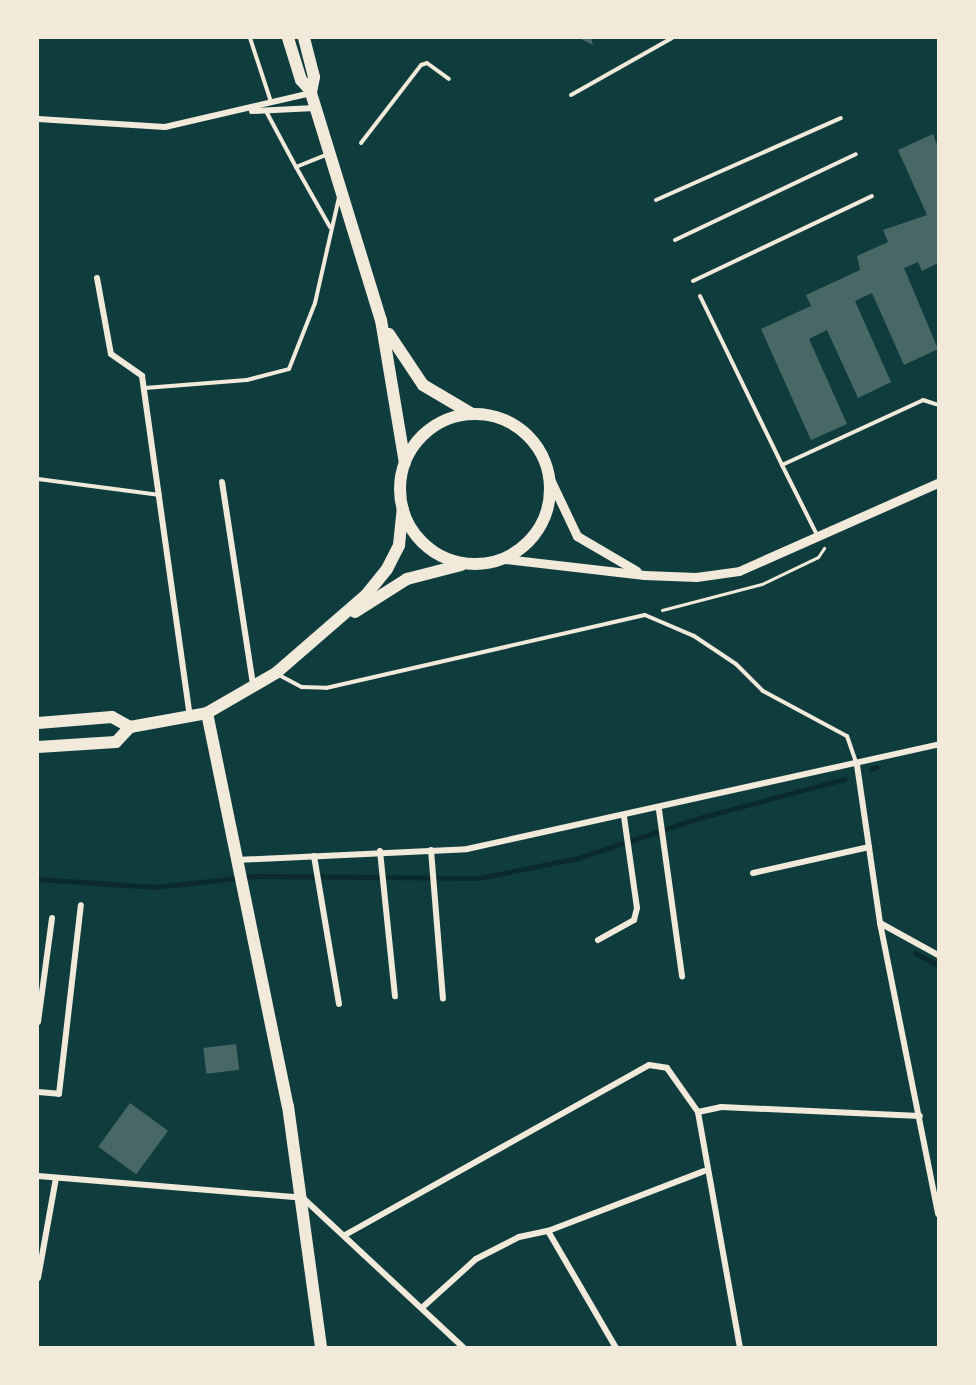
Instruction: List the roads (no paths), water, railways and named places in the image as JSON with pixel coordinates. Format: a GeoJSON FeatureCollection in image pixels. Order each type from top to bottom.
{"type":"FeatureCollection","features":[{"type":"Feature","properties":{"kind":"main road"},"geometry":{"type":"LineString","coordinates":[[288,38],[301,80],[311,92]]}},
{"type":"Feature","properties":{"kind":"main road"},"geometry":{"type":"LineString","coordinates":[[38,747],[116,742],[130,727],[207,713],[276,673],[326,630],[387,569],[399,545],[405,463],[381,320],[315,108],[311,92],[314,76],[304,38]]}},
{"type":"Feature","properties":{"kind":"main road"},"geometry":{"type":"LineString","coordinates":[[326,630],[407,579],[464,564],[505,559],[537,532],[546,514],[549,477],[523,431],[491,416],[472,414],[423,385],[381,320]]}},
{"type":"Feature","properties":{"kind":"main road"},"geometry":{"type":"LineString","coordinates":[[405,463],[434,427],[472,414]]}},
{"type":"Feature","properties":{"kind":"main road"},"geometry":{"type":"LineString","coordinates":[[403,510],[427,547],[464,564]]}},
{"type":"Feature","properties":{"kind":"main road"},"geometry":{"type":"LineString","coordinates":[[207,713],[236,860],[245,894],[303,1198],[321,1347]]}},
{"type":"Feature","properties":{"kind":"main road"},"geometry":{"type":"LineString","coordinates":[[38,723],[112,717],[130,727]]}},
{"type":"Feature","properties":{"kind":"main road"},"geometry":{"type":"LineString","coordinates":[[112,717],[116,742]]}},
{"type":"Feature","properties":{"kind":"street"},"geometry":{"type":"LineString","coordinates":[[38,119],[165,127],[252,111],[311,92]]}},
{"type":"Feature","properties":{"kind":"street"},"geometry":{"type":"LineString","coordinates":[[252,111],[267,113],[315,108]]}},
{"type":"Feature","properties":{"kind":"street"},"geometry":{"type":"LineString","coordinates":[[98,279],[111,354],[136,367],[145,388],[190,716]]}},
{"type":"Feature","properties":{"kind":"street"},"geometry":{"type":"LineString","coordinates":[[549,477],[576,536],[644,575]]}},
{"type":"Feature","properties":{"kind":"street"},"geometry":{"type":"LineString","coordinates":[[222,482],[253,685]]}},
{"type":"Feature","properties":{"kind":"street"},"geometry":{"type":"LineString","coordinates":[[505,559],[644,575],[696,577],[739,571],[819,539],[939,483]]}},
{"type":"Feature","properties":{"kind":"street"},"geometry":{"type":"LineString","coordinates":[[236,860],[380,851],[467,849],[659,810],[939,745]]}},
{"type":"Feature","properties":{"kind":"street"},"geometry":{"type":"LineString","coordinates":[[857,765],[880,923],[939,1214]]}},
{"type":"Feature","properties":{"kind":"street"},"geometry":{"type":"LineString","coordinates":[[659,810],[682,976]]}},
{"type":"Feature","properties":{"kind":"street"},"geometry":{"type":"LineString","coordinates":[[598,940],[634,920],[629,849],[624,817]]}},
{"type":"Feature","properties":{"kind":"street"},"geometry":{"type":"LineString","coordinates":[[753,873],[869,847]]}},
{"type":"Feature","properties":{"kind":"street"},"geometry":{"type":"LineString","coordinates":[[431,850],[443,999]]}},
{"type":"Feature","properties":{"kind":"street"},"geometry":{"type":"LineString","coordinates":[[380,851],[395,996]]}},
{"type":"Feature","properties":{"kind":"street"},"geometry":{"type":"LineString","coordinates":[[314,856],[339,1004]]}},
{"type":"Feature","properties":{"kind":"street"},"geometry":{"type":"LineString","coordinates":[[38,1092],[59,1094],[81,905]]}},
{"type":"Feature","properties":{"kind":"street"},"geometry":{"type":"LineString","coordinates":[[38,1022],[52,918]]}},
{"type":"Feature","properties":{"kind":"street"},"geometry":{"type":"LineString","coordinates":[[880,923],[939,955]]}},
{"type":"Feature","properties":{"kind":"street"},"geometry":{"type":"LineString","coordinates":[[345,1235],[649,1065],[667,1068],[698,1112],[704,1171],[740,1347]]}},
{"type":"Feature","properties":{"kind":"street"},"geometry":{"type":"LineString","coordinates":[[698,1112],[714,1107],[920,1116]]}},
{"type":"Feature","properties":{"kind":"street"},"geometry":{"type":"LineString","coordinates":[[424,1306],[476,1259],[519,1237],[548,1231],[704,1171]]}},
{"type":"Feature","properties":{"kind":"street"},"geometry":{"type":"LineString","coordinates":[[38,1176],[303,1198],[424,1306],[464,1347]]}},
{"type":"Feature","properties":{"kind":"street"},"geometry":{"type":"LineString","coordinates":[[38,1278],[56,1178]]}},
{"type":"Feature","properties":{"kind":"street"},"geometry":{"type":"LineString","coordinates":[[548,1231],[616,1347]]}},
{"type":"Feature","properties":{"kind":"lane"},"geometry":{"type":"LineString","coordinates":[[250,38],[271,103]]}},
{"type":"Feature","properties":{"kind":"lane"},"geometry":{"type":"LineString","coordinates":[[571,95],[672,38]]}},
{"type":"Feature","properties":{"kind":"lane"},"geometry":{"type":"LineString","coordinates":[[360,143],[420,65],[427,63],[449,79]]}},
{"type":"Feature","properties":{"kind":"lane"},"geometry":{"type":"LineString","coordinates":[[267,113],[330,227]]}},
{"type":"Feature","properties":{"kind":"lane"},"geometry":{"type":"LineString","coordinates":[[656,200],[841,118]]}},
{"type":"Feature","properties":{"kind":"lane"},"geometry":{"type":"LineString","coordinates":[[296,167],[328,154]]}},
{"type":"Feature","properties":{"kind":"lane"},"geometry":{"type":"LineString","coordinates":[[675,240],[856,154]]}},
{"type":"Feature","properties":{"kind":"lane"},"geometry":{"type":"LineString","coordinates":[[145,388],[247,380],[289,369],[315,303],[330,227],[340,191]]}},
{"type":"Feature","properties":{"kind":"lane"},"geometry":{"type":"LineString","coordinates":[[693,281],[872,196]]}},
{"type":"Feature","properties":{"kind":"lane"},"geometry":{"type":"LineString","coordinates":[[700,296],[819,539]]}},
{"type":"Feature","properties":{"kind":"lane"},"geometry":{"type":"LineString","coordinates":[[782,465],[923,400],[939,405]]}},
{"type":"Feature","properties":{"kind":"lane"},"geometry":{"type":"LineString","coordinates":[[38,478],[161,496]]}},
{"type":"Feature","properties":{"kind":"lane"},"geometry":{"type":"LineString","coordinates":[[276,673],[302,687],[326,688],[645,615],[694,636],[736,664],[763,690],[847,736],[857,765]]}},
{"type":"Feature","properties":{"kind":"waterway"},"geometry":{"type":"LineString","coordinates":[[871,769],[877,767]]}},
{"type":"Feature","properties":{"kind":"waterway"},"geometry":{"type":"LineString","coordinates":[[38,879],[155,887],[256,876],[479,878],[578,858],[699,818],[845,779]]}},
{"type":"Feature","properties":{"kind":"waterway"},"geometry":{"type":"LineString","coordinates":[[915,953],[938,965]]}}]}
